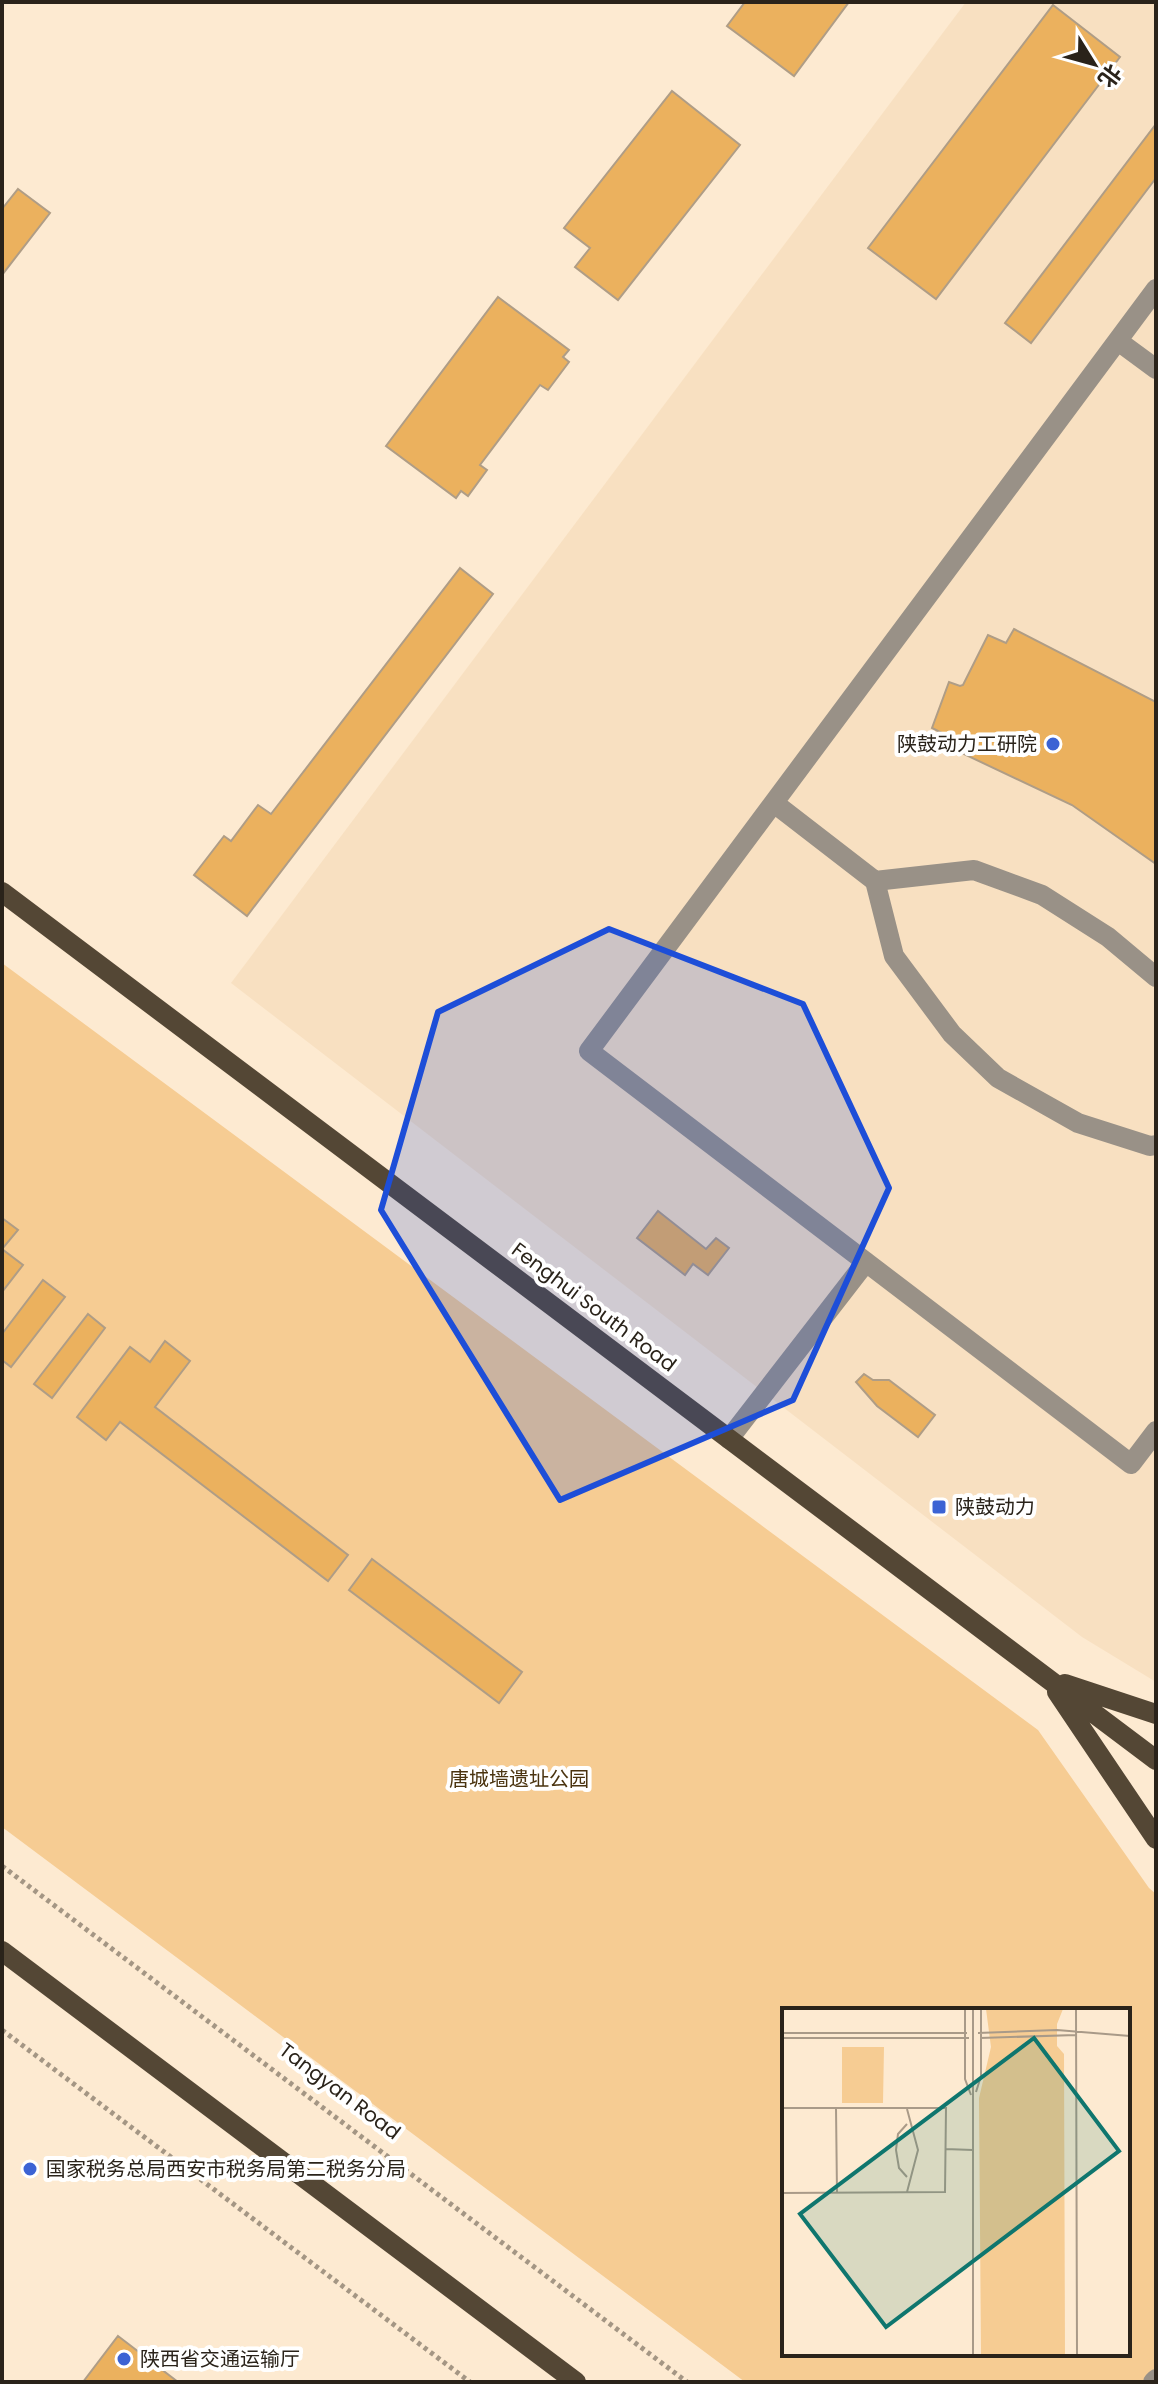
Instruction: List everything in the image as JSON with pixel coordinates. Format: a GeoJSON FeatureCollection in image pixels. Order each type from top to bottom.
{"type":"FeatureCollection","features":[{"type":"Feature","properties":{"kind":"main road","name":"Fenghui South Road"},"geometry":{"type":"LineString","coordinates":[[2,892],[1156,1760]]}},
{"type":"Feature","properties":{"kind":"main road"},"geometry":{"type":"LineString","coordinates":[[1048,1679],[1156,1714]]}},
{"type":"Feature","properties":{"kind":"main road"},"geometry":{"type":"LineString","coordinates":[[1048,1679],[1156,1839]]}},
{"type":"Feature","properties":{"kind":"main road"},"geometry":{"type":"LineString","coordinates":[[2,1951],[576,2382]]}},
{"type":"Feature","properties":{"kind":"street"},"geometry":{"type":"LineString","coordinates":[[1156,289],[589,1051],[1131,1464],[1156,1431]]}},
{"type":"Feature","properties":{"kind":"street"},"geometry":{"type":"LineString","coordinates":[[1118,341],[1156,369]]}},
{"type":"Feature","properties":{"kind":"street"},"geometry":{"type":"LineString","coordinates":[[774,803],[875,881],[894,956],[952,1034],[998,1078],[1078,1123],[1150,1146],[1156,1145]]}},
{"type":"Feature","properties":{"kind":"street"},"geometry":{"type":"LineString","coordinates":[[875,881],[974,870],[1042,895],[1108,937],[1156,977]]}},
{"type":"Feature","properties":{"kind":"street"},"geometry":{"type":"LineString","coordinates":[[729,1439],[866,1262]]}},
{"type":"Feature","properties":{"kind":"path","name":"Tangyan Road"},"geometry":{"type":"LineString","coordinates":[[2,1866],[687,2382]]}},
{"type":"Feature","properties":{"kind":"path"},"geometry":{"type":"LineString","coordinates":[[2,2030],[470,2382]]}},
{"type":"Feature","properties":{"kind":"highlighted area"},"geometry":{"type":"Polygon","coordinates":[[[609,929],[803,1004],[889,1188],[793,1400],[560,1500],[381,1210],[438,1012],[609,929]]]}},
{"type":"Feature","properties":{"kind":"shaded area"},"geometry":{"type":"Polygon","coordinates":[[[966,2],[1156,2],[1156,1682],[1082,1637],[231,983],[966,2]]]}},
{"type":"Feature","properties":{"kind":"green space","name":"唐城墙遗址公园"},"geometry":{"type":"Polygon","coordinates":[[[2,963],[1038,1730],[1156,1894],[1156,2382],[745,2382],[2,1827],[2,963]]]}},
{"type":"Feature","properties":{"kind":"building"},"geometry":{"type":"Polygon","coordinates":[[[745,2],[849,2],[794,76],[727,26],[745,2]]]}},
{"type":"Feature","properties":{"kind":"building"},"geometry":{"type":"Polygon","coordinates":[[[1053,5],[1120,57],[936,299],[868,248],[1053,5]]]}},
{"type":"Feature","properties":{"kind":"building"},"geometry":{"type":"Polygon","coordinates":[[[672,91],[740,145],[618,300],[575,267],[590,248],[564,228],[672,91]]]}},
{"type":"Feature","properties":{"kind":"building"},"geometry":{"type":"Polygon","coordinates":[[[1156,124],[1156,178],[1031,343],[1005,323],[1156,124]]]}},
{"type":"Feature","properties":{"kind":"building"},"geometry":{"type":"Polygon","coordinates":[[[18,189],[50,213],[2,275],[2,209],[18,189]]]}},
{"type":"Feature","properties":{"kind":"building"},"geometry":{"type":"Polygon","coordinates":[[[498,297],[569,350],[563,357],[569,362],[548,390],[540,385],[480,465],[487,470],[468,496],[461,491],[456,498],[386,446],[498,297]]]}},
{"type":"Feature","properties":{"kind":"building"},"geometry":{"type":"Polygon","coordinates":[[[460,568],[493,594],[247,916],[194,875],[224,836],[231,841],[258,805],[271,814],[460,568]]]}},
{"type":"Feature","properties":{"kind":"building","name":"陕鼓动力工研院"},"geometry":{"type":"Polygon","coordinates":[[[1014,629],[1156,702],[1156,864],[1072,805],[949,747],[952,738],[932,728],[949,682],[963,685],[988,635],[1006,643],[1014,629]]]}},
{"type":"Feature","properties":{"kind":"building"},"geometry":{"type":"Polygon","coordinates":[[[658,1211],[706,1249],[716,1238],[729,1248],[708,1275],[693,1264],[685,1275],[637,1238],[658,1211]]]}},
{"type":"Feature","properties":{"kind":"building"},"geometry":{"type":"Polygon","coordinates":[[[2,1218],[18,1230],[2,1249],[2,1218]]]}},
{"type":"Feature","properties":{"kind":"building"},"geometry":{"type":"Polygon","coordinates":[[[2,1249],[23,1265],[2,1292],[2,1249]]]}},
{"type":"Feature","properties":{"kind":"building"},"geometry":{"type":"Polygon","coordinates":[[[43,1280],[65,1297],[11,1367],[2,1360],[2,1334],[43,1280]]]}},
{"type":"Feature","properties":{"kind":"building"},"geometry":{"type":"Polygon","coordinates":[[[88,1314],[105,1328],[52,1398],[34,1384],[88,1314]]]}},
{"type":"Feature","properties":{"kind":"building"},"geometry":{"type":"Polygon","coordinates":[[[165,1341],[190,1361],[155,1407],[348,1555],[328,1581],[120,1422],[106,1440],[77,1417],[130,1347],[150,1362],[165,1341]]]}},
{"type":"Feature","properties":{"kind":"building"},"geometry":{"type":"Polygon","coordinates":[[[864,1374],[873,1380],[889,1380],[935,1415],[918,1437],[877,1406],[856,1382],[864,1374]]]}},
{"type":"Feature","properties":{"kind":"building"},"geometry":{"type":"Polygon","coordinates":[[[372,1559],[522,1672],[499,1703],[349,1590],[372,1559]]]}},
{"type":"Feature","properties":{"kind":"building","name":"陕西省交通运输厅"},"geometry":{"type":"Polygon","coordinates":[[[118,2336],[178,2382],[83,2382],[118,2336]]]}},
{"type":"Feature","properties":{"kind":"place","name":"陕鼓动力工研院"},"geometry":{"type":"Point","coordinates":[1053,744]}},
{"type":"Feature","properties":{"kind":"place","name":"陕鼓动力"},"geometry":{"type":"Point","coordinates":[939,1507]}},
{"type":"Feature","properties":{"kind":"place","name":"国家税务总局西安市税务局第二税务分局"},"geometry":{"type":"Point","coordinates":[30,2169]}},
{"type":"Feature","properties":{"kind":"place","name":"陕西省交通运输厅"},"geometry":{"type":"Point","coordinates":[124,2359]}}]}
